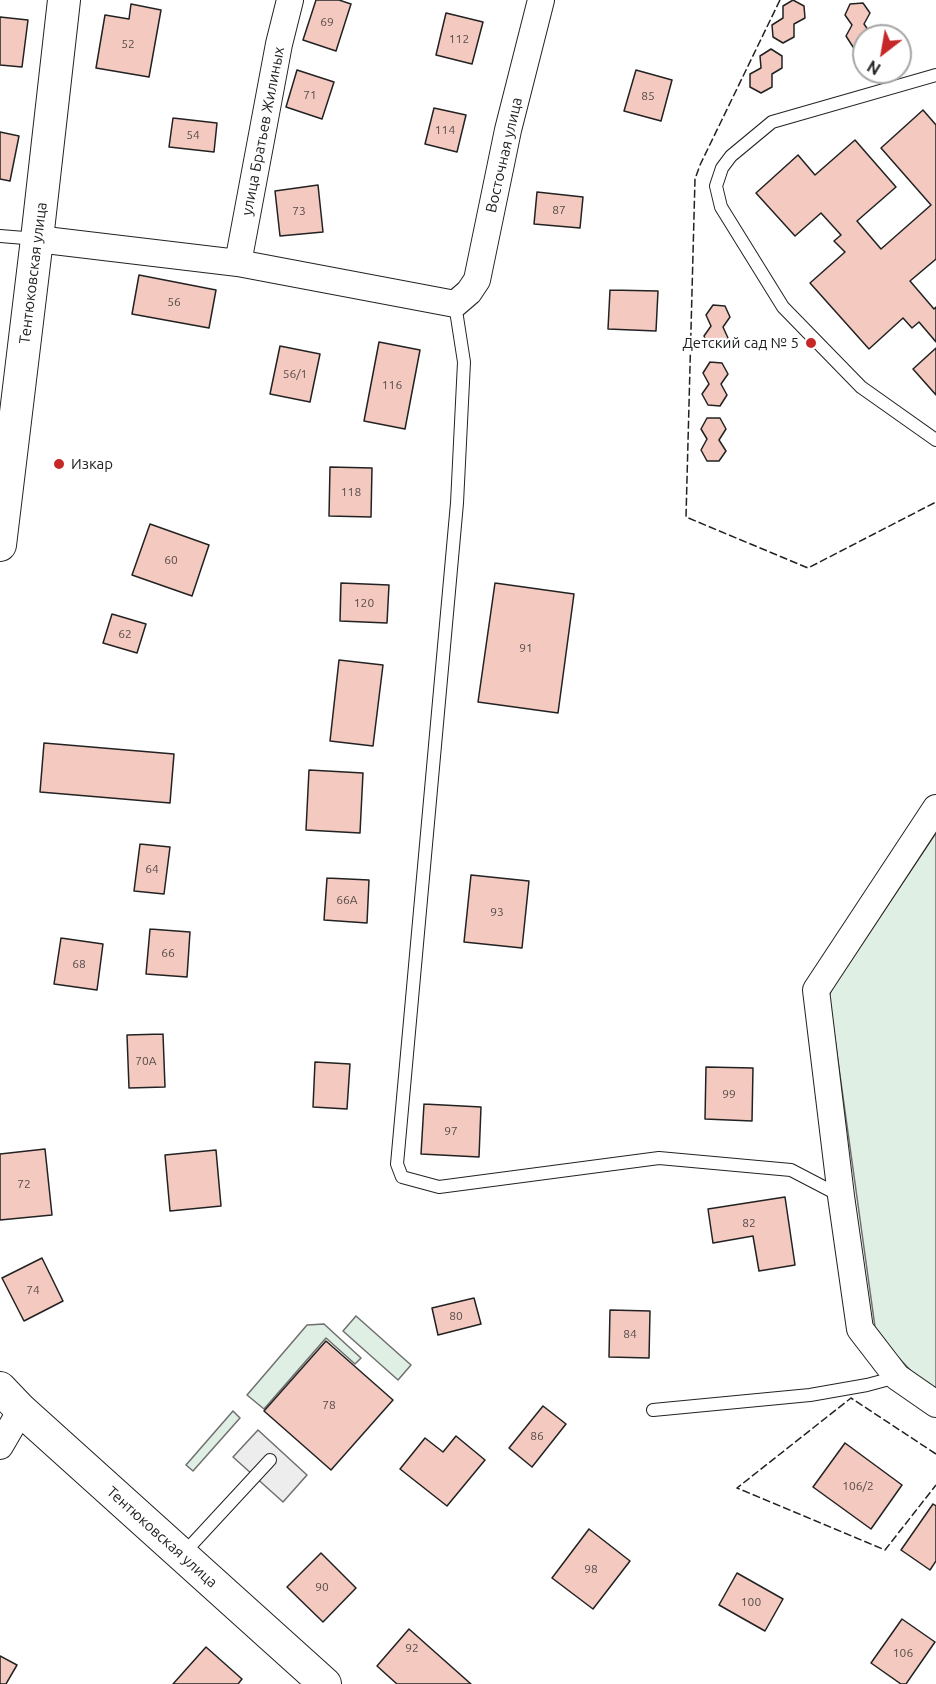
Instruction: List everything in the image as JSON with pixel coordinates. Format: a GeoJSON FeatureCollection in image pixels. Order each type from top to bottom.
{"type":"FeatureCollection","features":[{"type":"Feature","properties":{"kind":"street","name":"Тентюковская улица"},"geometry":{"type":"LineString","coordinates":[[0,545],[64,0]]}},
{"type":"Feature","properties":{"kind":"street","name":"улица Братьев Жилиных"},"geometry":{"type":"LineString","coordinates":[[238,263],[279,44],[290,0]]}},
{"type":"Feature","properties":{"kind":"street","name":"Восточная улица"},"geometry":{"type":"LineString","coordinates":[[455,304],[469,292],[477,280],[508,130],[541,0]]}},
{"type":"Feature","properties":{"kind":"street"},"geometry":{"type":"LineString","coordinates":[[37,238],[238,263],[455,304]]}},
{"type":"Feature","properties":{"kind":"street"},"geometry":{"type":"LineString","coordinates":[[936,808],[816,990],[860,1329],[897,1377],[936,1404]]}},
{"type":"Feature","properties":{"kind":"street","name":"Тентюковская улица"},"geometry":{"type":"LineString","coordinates":[[11,1399],[325,1684]]}},
{"type":"Feature","properties":{"kind":"street"},"geometry":{"type":"LineString","coordinates":[[0,1446],[11,1399]]}},
{"type":"Feature","properties":{"kind":"lane"},"geometry":{"type":"LineString","coordinates":[[936,75],[772,122],[731,156],[722,168],[716,186],[721,207],[783,307],[861,387],[936,440]]}},
{"type":"Feature","properties":{"kind":"lane"},"geometry":{"type":"LineString","coordinates":[[0,236],[37,238]]}},
{"type":"Feature","properties":{"kind":"lane"},"geometry":{"type":"LineString","coordinates":[[455,304],[464,362],[457,503],[397,1164],[402,1176],[439,1187],[659,1158],[791,1170],[841,1196]]}},
{"type":"Feature","properties":{"kind":"lane"},"geometry":{"type":"LineString","coordinates":[[653,1410],[810,1395],[897,1377]]}},
{"type":"Feature","properties":{"kind":"lane"},"geometry":{"type":"LineString","coordinates":[[182,1555],[270,1460]]}},
{"type":"Feature","properties":{"kind":"green space"},"geometry":{"type":"Polygon","coordinates":[[[936,833],[936,1389],[912,1372],[875,1327],[829,996],[936,833]]]}},
{"type":"Feature","properties":{"kind":"green space"},"geometry":{"type":"Polygon","coordinates":[[[356,1316],[411,1365],[398,1380],[343,1331],[356,1316]]]}},
{"type":"Feature","properties":{"kind":"green space"},"geometry":{"type":"Polygon","coordinates":[[[324,1324],[361,1358],[355,1364],[326,1338],[264,1409],[247,1395],[307,1325],[324,1324]]]}},
{"type":"Feature","properties":{"kind":"green space"},"geometry":{"type":"Polygon","coordinates":[[[233,1411],[240,1418],[193,1471],[186,1465],[233,1411]]]}},
{"type":"Feature","properties":{"kind":"shaded area"},"geometry":{"type":"Polygon","coordinates":[[[258,1430],[307,1475],[283,1502],[233,1457],[258,1430]]]}},
{"type":"Feature","properties":{"kind":"building"},"geometry":{"type":"Polygon","coordinates":[[[316,0],[339,0],[351,4],[336,51],[303,40],[316,0]]]}},
{"type":"Feature","properties":{"kind":"building"},"geometry":{"type":"Polygon","coordinates":[[[793,0],[804,6],[805,18],[794,24],[794,37],[783,43],[773,37],[772,25],[783,18],[783,6],[793,0]]]}},
{"type":"Feature","properties":{"kind":"building"},"geometry":{"type":"Polygon","coordinates":[[[863,3],[870,13],[864,24],[852,25],[845,15],[850,4],[863,3]]]}},
{"type":"Feature","properties":{"kind":"building"},"geometry":{"type":"Polygon","coordinates":[[[131,4],[161,10],[149,77],[96,68],[105,15],[129,19],[131,4]]]}},
{"type":"Feature","properties":{"kind":"building"},"geometry":{"type":"Polygon","coordinates":[[[446,13],[483,22],[472,64],[436,55],[446,13]]]}},
{"type":"Feature","properties":{"kind":"building"},"geometry":{"type":"Polygon","coordinates":[[[0,17],[28,20],[22,67],[0,65],[0,17]]]}},
{"type":"Feature","properties":{"kind":"building"},"geometry":{"type":"Polygon","coordinates":[[[852,25],[852,45],[846,36],[852,25]]]}},
{"type":"Feature","properties":{"kind":"building"},"geometry":{"type":"Polygon","coordinates":[[[771,49],[782,56],[782,68],[772,74],[772,87],[761,93],[750,87],[750,74],[761,68],[760,56],[771,49]]]}},
{"type":"Feature","properties":{"kind":"building"},"geometry":{"type":"Polygon","coordinates":[[[297,70],[334,82],[322,119],[286,107],[297,70]]]}},
{"type":"Feature","properties":{"kind":"building"},"geometry":{"type":"Polygon","coordinates":[[[636,70],[672,80],[661,121],[624,111],[636,70]]]}},
{"type":"Feature","properties":{"kind":"building"},"geometry":{"type":"Polygon","coordinates":[[[434,108],[466,115],[457,152],[425,144],[434,108]]]}},
{"type":"Feature","properties":{"kind":"building"},"geometry":{"type":"Polygon","coordinates":[[[923,110],[936,125],[936,259],[910,281],[934,309],[936,307],[936,342],[919,322],[912,328],[903,318],[869,349],[810,283],[845,252],[834,241],[841,235],[821,213],[795,236],[756,193],[798,155],[815,175],[855,140],[896,187],[857,221],[881,249],[931,205],[881,148],[923,110]]]}},
{"type":"Feature","properties":{"kind":"building"},"geometry":{"type":"Polygon","coordinates":[[[173,118],[217,123],[214,152],[169,147],[173,118]]]}},
{"type":"Feature","properties":{"kind":"building"},"geometry":{"type":"Polygon","coordinates":[[[0,132],[19,136],[10,181],[0,179],[0,132]]]}},
{"type":"Feature","properties":{"kind":"building"},"geometry":{"type":"Polygon","coordinates":[[[318,185],[323,232],[280,236],[275,191],[318,185]]]}},
{"type":"Feature","properties":{"kind":"building"},"geometry":{"type":"Polygon","coordinates":[[[537,192],[583,197],[580,228],[534,224],[537,192]]]}},
{"type":"Feature","properties":{"kind":"building"},"geometry":{"type":"Polygon","coordinates":[[[139,275],[216,290],[209,328],[132,314],[139,275]]]}},
{"type":"Feature","properties":{"kind":"building"},"geometry":{"type":"Polygon","coordinates":[[[610,290],[658,291],[656,331],[608,329],[610,290]]]}},
{"type":"Feature","properties":{"kind":"building"},"geometry":{"type":"Polygon","coordinates":[[[713,305],[725,306],[730,317],[723,327],[728,338],[721,348],[709,347],[704,336],[711,326],[706,315],[713,305]]]}},
{"type":"Feature","properties":{"kind":"building"},"geometry":{"type":"Polygon","coordinates":[[[379,342],[420,350],[405,429],[364,421],[379,342]]]}},
{"type":"Feature","properties":{"kind":"building"},"geometry":{"type":"Polygon","coordinates":[[[280,346],[320,354],[310,402],[270,394],[280,346]]]}},
{"type":"Feature","properties":{"kind":"building"},"geometry":{"type":"Polygon","coordinates":[[[936,348],[936,395],[913,369],[936,348]]]}},
{"type":"Feature","properties":{"kind":"building"},"geometry":{"type":"Polygon","coordinates":[[[710,362],[722,363],[728,374],[721,384],[727,395],[720,406],[708,405],[702,394],[709,384],[703,373],[710,362]]]}},
{"type":"Feature","properties":{"kind":"building"},"geometry":{"type":"Polygon","coordinates":[[[707,418],[720,418],[726,429],[719,440],[726,451],[719,461],[707,461],[701,450],[707,439],[701,429],[707,418]]]}},
{"type":"Feature","properties":{"kind":"building"},"geometry":{"type":"Polygon","coordinates":[[[330,467],[372,468],[371,517],[329,516],[330,467]]]}},
{"type":"Feature","properties":{"kind":"building"},"geometry":{"type":"Polygon","coordinates":[[[150,524],[209,545],[192,596],[132,575],[150,524]]]}},
{"type":"Feature","properties":{"kind":"building"},"geometry":{"type":"Polygon","coordinates":[[[341,583],[389,585],[387,623],[340,621],[341,583]]]}},
{"type":"Feature","properties":{"kind":"building"},"geometry":{"type":"Polygon","coordinates":[[[495,583],[574,594],[558,713],[478,702],[495,583]]]}},
{"type":"Feature","properties":{"kind":"building"},"geometry":{"type":"Polygon","coordinates":[[[112,614],[146,624],[137,653],[103,643],[112,614]]]}},
{"type":"Feature","properties":{"kind":"building"},"geometry":{"type":"Polygon","coordinates":[[[339,660],[383,665],[373,746],[330,741],[339,660]]]}},
{"type":"Feature","properties":{"kind":"building"},"geometry":{"type":"Polygon","coordinates":[[[44,743],[174,754],[170,803],[40,792],[44,743]]]}},
{"type":"Feature","properties":{"kind":"building"},"geometry":{"type":"Polygon","coordinates":[[[309,770],[363,773],[360,833],[306,830],[309,770]]]}},
{"type":"Feature","properties":{"kind":"building"},"geometry":{"type":"Polygon","coordinates":[[[140,844],[170,847],[164,894],[134,891],[140,844]]]}},
{"type":"Feature","properties":{"kind":"building"},"geometry":{"type":"Polygon","coordinates":[[[471,875],[529,881],[522,948],[464,942],[471,875]]]}},
{"type":"Feature","properties":{"kind":"building"},"geometry":{"type":"Polygon","coordinates":[[[327,878],[369,880],[367,923],[324,920],[327,878]]]}},
{"type":"Feature","properties":{"kind":"building"},"geometry":{"type":"Polygon","coordinates":[[[150,929],[190,932],[187,977],[146,974],[150,929]]]}},
{"type":"Feature","properties":{"kind":"building"},"geometry":{"type":"Polygon","coordinates":[[[61,938],[103,944],[97,990],[54,984],[61,938]]]}},
{"type":"Feature","properties":{"kind":"building"},"geometry":{"type":"Polygon","coordinates":[[[163,1034],[165,1087],[129,1088],[127,1035],[163,1034]]]}},
{"type":"Feature","properties":{"kind":"building"},"geometry":{"type":"Polygon","coordinates":[[[315,1062],[350,1064],[347,1109],[313,1107],[315,1062]]]}},
{"type":"Feature","properties":{"kind":"building"},"geometry":{"type":"Polygon","coordinates":[[[706,1067],[753,1068],[752,1121],[705,1119],[706,1067]]]}},
{"type":"Feature","properties":{"kind":"building"},"geometry":{"type":"Polygon","coordinates":[[[424,1104],[481,1107],[479,1157],[421,1154],[424,1104]]]}},
{"type":"Feature","properties":{"kind":"building"},"geometry":{"type":"Polygon","coordinates":[[[45,1149],[52,1215],[0,1220],[0,1154],[45,1149]]]}},
{"type":"Feature","properties":{"kind":"building"},"geometry":{"type":"Polygon","coordinates":[[[216,1150],[221,1206],[170,1211],[165,1155],[216,1150]]]}},
{"type":"Feature","properties":{"kind":"building"},"geometry":{"type":"Polygon","coordinates":[[[785,1197],[795,1265],[759,1271],[753,1236],[713,1243],[708,1209],[785,1197]]]}},
{"type":"Feature","properties":{"kind":"building"},"geometry":{"type":"Polygon","coordinates":[[[42,1258],[63,1301],[24,1321],[2,1278],[42,1258]]]}},
{"type":"Feature","properties":{"kind":"building"},"geometry":{"type":"Polygon","coordinates":[[[474,1298],[481,1324],[438,1335],[432,1308],[474,1298]]]}},
{"type":"Feature","properties":{"kind":"building"},"geometry":{"type":"Polygon","coordinates":[[[610,1310],[650,1311],[649,1358],[609,1357],[610,1310]]]}},
{"type":"Feature","properties":{"kind":"building"},"geometry":{"type":"Polygon","coordinates":[[[326,1341],[393,1400],[331,1470],[264,1411],[326,1341]]]}},
{"type":"Feature","properties":{"kind":"building"},"geometry":{"type":"Polygon","coordinates":[[[543,1406],[566,1424],[532,1467],[509,1448],[543,1406]]]}},
{"type":"Feature","properties":{"kind":"building"},"geometry":{"type":"Polygon","coordinates":[[[456,1436],[485,1460],[447,1506],[400,1469],[425,1438],[443,1452],[456,1436]]]}},
{"type":"Feature","properties":{"kind":"building"},"geometry":{"type":"Polygon","coordinates":[[[845,1443],[902,1485],[871,1529],[813,1487],[845,1443]]]}},
{"type":"Feature","properties":{"kind":"building"},"geometry":{"type":"Polygon","coordinates":[[[933,1504],[936,1506],[936,1561],[930,1570],[901,1550],[933,1504]]]}},
{"type":"Feature","properties":{"kind":"building"},"geometry":{"type":"Polygon","coordinates":[[[589,1529],[630,1561],[593,1609],[552,1578],[589,1529]]]}},
{"type":"Feature","properties":{"kind":"building"},"geometry":{"type":"Polygon","coordinates":[[[321,1553],[356,1588],[323,1622],[287,1587],[321,1553]]]}},
{"type":"Feature","properties":{"kind":"building"},"geometry":{"type":"Polygon","coordinates":[[[737,1573],[783,1599],[765,1631],[719,1605],[737,1573]]]}},
{"type":"Feature","properties":{"kind":"building"},"geometry":{"type":"Polygon","coordinates":[[[902,1619],[935,1642],[906,1684],[901,1684],[871,1663],[902,1619]]]}},
{"type":"Feature","properties":{"kind":"building"},"geometry":{"type":"Polygon","coordinates":[[[409,1629],[471,1684],[397,1684],[377,1666],[409,1629]]]}},
{"type":"Feature","properties":{"kind":"building"},"geometry":{"type":"Polygon","coordinates":[[[206,1647],[242,1679],[238,1684],[173,1684],[206,1647]]]}},
{"type":"Feature","properties":{"kind":"building"},"geometry":{"type":"Polygon","coordinates":[[[0,1656],[17,1665],[6,1684],[0,1684],[0,1656]]]}},
{"type":"Feature","properties":{"kind":"fence"},"geometry":{"type":"LineString","coordinates":[[780,0],[695,179],[686,517],[808,568],[936,502]]}},
{"type":"Feature","properties":{"kind":"fence"},"geometry":{"type":"LineString","coordinates":[[936,1454],[851,1398],[737,1488],[885,1550],[936,1485]]}},
{"type":"Feature","properties":{"kind":"place","name":"Детский сад № 5"},"geometry":{"type":"Point","coordinates":[811,343]}},
{"type":"Feature","properties":{"kind":"place","name":"Изкар"},"geometry":{"type":"Point","coordinates":[59,464]}}]}
